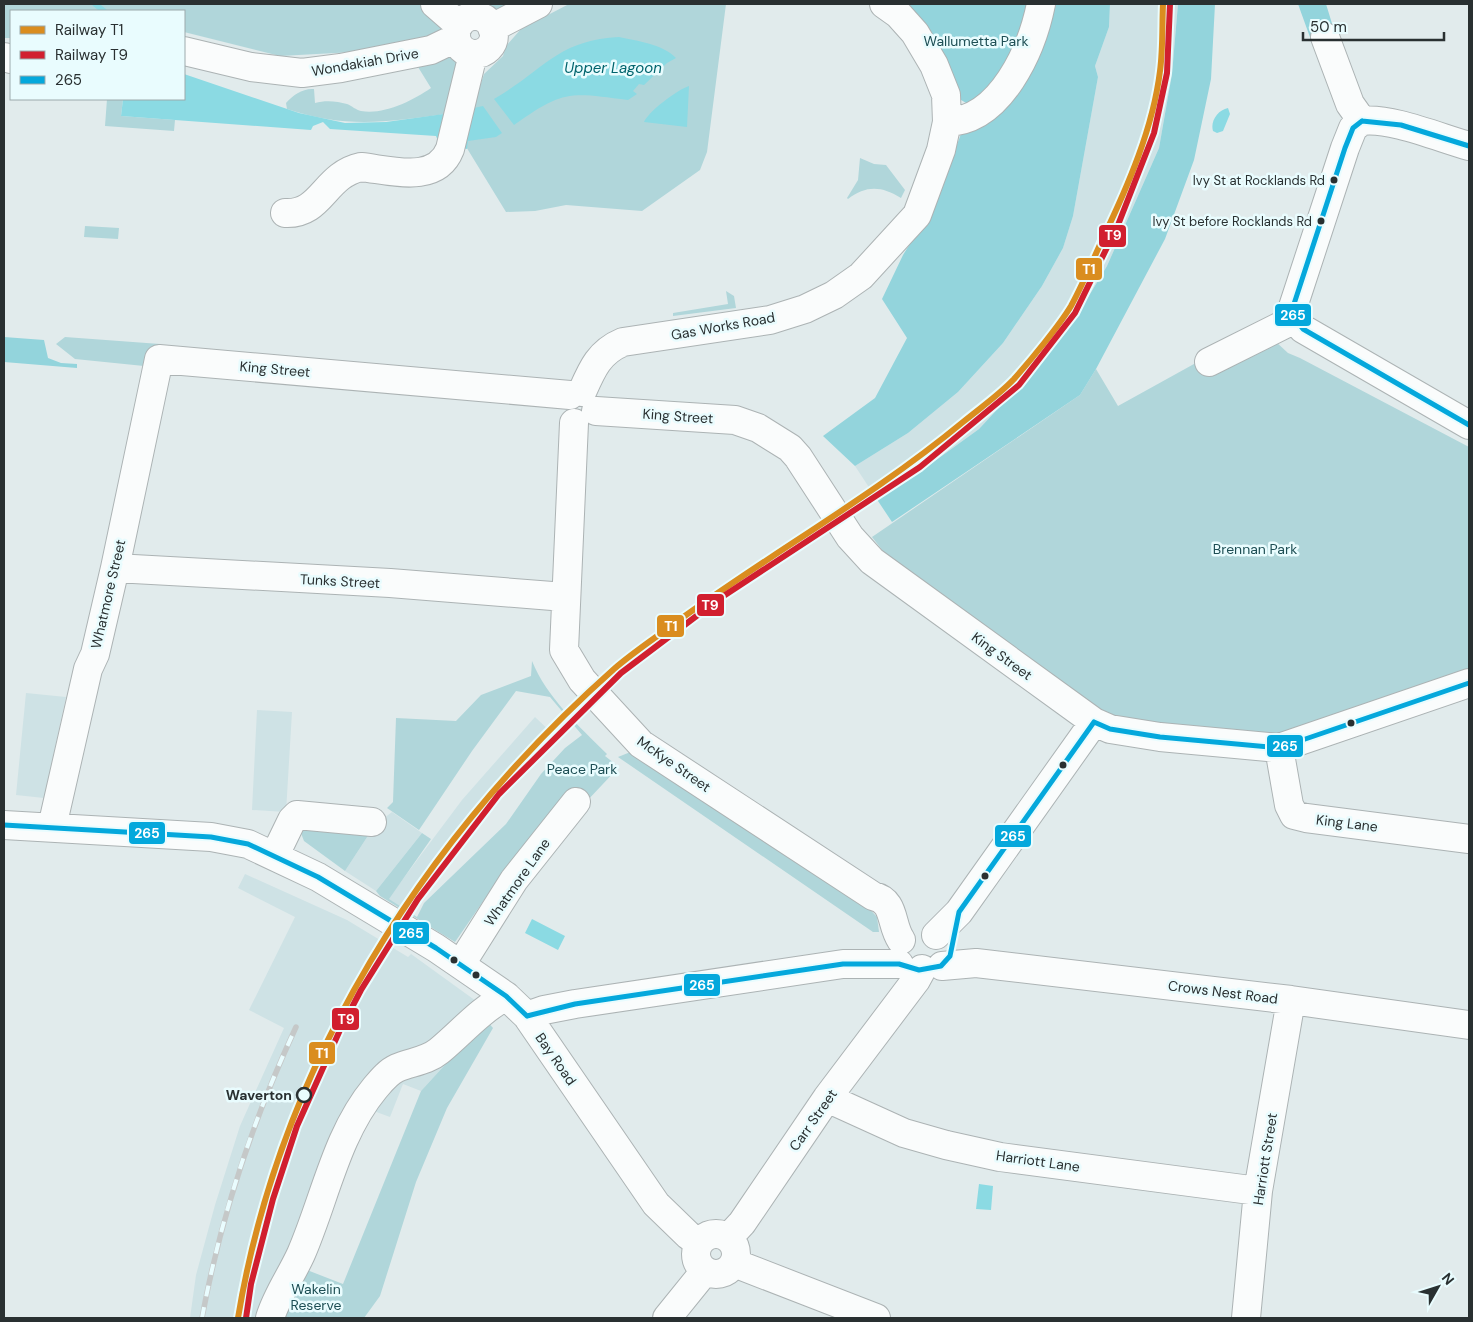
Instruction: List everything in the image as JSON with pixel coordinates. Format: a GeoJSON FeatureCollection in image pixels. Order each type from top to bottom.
{"type":"FeatureCollection","features":[{"type":"Feature","properties":{"kind":"street"},"geometry":{"type":"LineString","coordinates":[[286,213],[302,212],[308,208],[336,178],[352,169],[361,167],[418,172],[429,171],[443,162],[450,150],[461,100],[463,39],[435,4]]}},
{"type":"Feature","properties":{"kind":"street","name":"Wondakiah Drive"},"geometry":{"type":"LineString","coordinates":[[185,51],[251,67],[302,73],[341,68],[431,50],[463,39],[488,48],[494,39],[492,28],[538,4]]}},
{"type":"Feature","properties":{"kind":"street","name":"Gas Works Road"},"geometry":{"type":"LineString","coordinates":[[581,405],[594,364],[606,351],[618,344],[770,320],[804,309],[834,294],[861,276],[917,215],[933,176],[947,122],[946,95],[934,64],[915,33],[898,14],[884,4]]}},
{"type":"Feature","properties":{"kind":"street"},"geometry":{"type":"LineString","coordinates":[[947,122],[966,120],[999,95],[1016,71],[1028,48],[1036,28],[1041,4]]}},
{"type":"Feature","properties":{"kind":"street"},"geometry":{"type":"LineString","coordinates":[[1325,37],[1350,104],[1362,121]]}},
{"type":"Feature","properties":{"kind":"street"},"geometry":{"type":"LineString","coordinates":[[1469,146],[1374,119],[1362,121],[1353,128],[1293,307],[1295,319],[1303,329],[1469,425]]}},
{"type":"Feature","properties":{"kind":"street"},"geometry":{"type":"LineString","coordinates":[[1209,362],[1295,319]]}},
{"type":"Feature","properties":{"kind":"street","name":"King Street"},"geometry":{"type":"LineString","coordinates":[[159,359],[735,420],[758,428],[779,440],[798,457],[850,537],[872,561],[1094,722],[1110,729],[1160,737],[1279,748],[1469,683]]}},
{"type":"Feature","properties":{"kind":"street","name":"Whatmore Street"},"geometry":{"type":"LineString","coordinates":[[52,827],[88,668],[95,654],[115,568],[159,359]]}},
{"type":"Feature","properties":{"kind":"street","name":"McKye Street"},"geometry":{"type":"LineString","coordinates":[[581,405],[565,597],[564,650],[582,680],[641,744],[873,896],[882,898],[890,907],[895,932],[920,954]]}},
{"type":"Feature","properties":{"kind":"street","name":"Tunks Street"},"geometry":{"type":"LineString","coordinates":[[115,568],[390,583],[565,597]]}},
{"type":"Feature","properties":{"kind":"street"},"geometry":{"type":"LineString","coordinates":[[920,954],[959,912],[1094,722]]}},
{"type":"Feature","properties":{"kind":"street","name":"King Lane"},"geometry":{"type":"LineString","coordinates":[[1279,748],[1289,805],[1294,814],[1306,818],[1469,839]]}},
{"type":"Feature","properties":{"kind":"street","name":"Whatmore Lane"},"geometry":{"type":"LineString","coordinates":[[461,964],[514,880],[576,802]]}},
{"type":"Feature","properties":{"kind":"street"},"geometry":{"type":"LineString","coordinates":[[275,855],[292,820],[297,816],[372,822]]}},
{"type":"Feature","properties":{"kind":"street","name":"Bay Road"},"geometry":{"type":"LineString","coordinates":[[4,825],[211,837],[248,844],[275,855],[367,906],[461,964],[506,996],[527,1016],[656,1204],[688,1236],[699,1243]]}},
{"type":"Feature","properties":{"kind":"street","name":"Crows Nest Road"},"geometry":{"type":"LineString","coordinates":[[527,1016],[544,1010],[575,1004],[920,954],[976,964],[1291,1000],[1469,1025]]}},
{"type":"Feature","properties":{"kind":"street","name":"Carr Street"},"geometry":{"type":"LineString","coordinates":[[731,1251],[742,1223],[827,1098],[898,1002],[899,981],[920,954]]}},
{"type":"Feature","properties":{"kind":"street"},"geometry":{"type":"LineString","coordinates":[[270,1318],[285,1279],[300,1255],[347,1133],[366,1100],[395,1069],[425,1059],[438,1052],[466,1024],[487,1007],[506,996]]}},
{"type":"Feature","properties":{"kind":"street","name":"Harriott Street"},"geometry":{"type":"LineString","coordinates":[[1246,1318],[1258,1191],[1291,1000]]}},
{"type":"Feature","properties":{"kind":"street","name":"Harriott Lane"},"geometry":{"type":"LineString","coordinates":[[827,1098],[904,1133],[1000,1157],[1258,1191]]}},
{"type":"Feature","properties":{"kind":"street"},"geometry":{"type":"LineString","coordinates":[[731,1251],[725,1272],[712,1274],[705,1271],[698,1261],[697,1249],[699,1243],[704,1238],[716,1234],[731,1251],[876,1318]]}},
{"type":"Feature","properties":{"kind":"street"},"geometry":{"type":"LineString","coordinates":[[668,1318],[705,1271]]}},
{"type":"Feature","properties":{"kind":"shaded area"},"geometry":{"type":"Polygon","coordinates":[[[1110,4],[1178,4],[1172,74],[1159,148],[1107,266],[1076,317],[1029,375],[979,429],[932,463],[876,498],[855,466],[908,433],[958,392],[1003,343],[1042,286],[1063,248],[1073,216],[1098,77],[1095,66],[1109,27],[1110,4]]]}},
{"type":"Feature","properties":{"kind":"shaded area"},"geometry":{"type":"Polygon","coordinates":[[[26,693],[66,697],[44,798],[16,795],[26,693]]]}},
{"type":"Feature","properties":{"kind":"shaded area"},"geometry":{"type":"Polygon","coordinates":[[[257,710],[292,712],[286,812],[252,810],[257,710]]]}},
{"type":"Feature","properties":{"kind":"shaded area"},"geometry":{"type":"Polygon","coordinates":[[[535,717],[555,736],[499,796],[419,899],[411,913],[388,899],[462,800],[535,717]]]}},
{"type":"Feature","properties":{"kind":"shaded area"},"geometry":{"type":"Polygon","coordinates":[[[392,812],[422,833],[376,891],[345,871],[375,825],[392,812]]]}},
{"type":"Feature","properties":{"kind":"shaded area"},"geometry":{"type":"Polygon","coordinates":[[[245,874],[347,920],[408,957],[411,954],[476,1001],[486,1020],[421,1091],[403,1084],[390,1117],[371,1110],[307,1270],[283,1318],[190,1318],[196,1275],[215,1205],[240,1126],[284,1028],[249,1010],[295,917],[238,888],[245,874]]]}},
{"type":"Feature","properties":{"kind":"green space"},"geometry":{"type":"Polygon","coordinates":[[[4,4],[449,4],[446,23],[449,54],[456,57],[459,64],[457,81],[481,83],[484,74],[503,56],[506,46],[521,29],[569,4],[726,4],[707,152],[700,170],[642,211],[566,205],[535,211],[506,212],[446,114],[366,122],[329,119],[287,109],[286,103],[292,97],[310,89],[314,89],[315,103],[339,102],[357,110],[370,112],[398,106],[415,98],[431,88],[405,46],[372,51],[280,56],[185,32],[185,10],[10,10],[10,38],[4,38],[4,4]]]}},
{"type":"Feature","properties":{"kind":"green space"},"geometry":{"type":"Polygon","coordinates":[[[452,4],[511,4],[489,12],[461,12],[452,4]]]}},
{"type":"Feature","properties":{"kind":"green space","name":"Wallumetta Park"},"geometry":{"type":"Polygon","coordinates":[[[903,4],[1031,4],[1014,46],[999,74],[980,96],[968,104],[961,100],[954,90],[903,4]]]}},
{"type":"Feature","properties":{"kind":"green space"},"geometry":{"type":"Polygon","coordinates":[[[1056,4],[1110,4],[1109,27],[1095,66],[1098,77],[1073,216],[1063,248],[1042,286],[1003,343],[958,392],[908,433],[855,466],[823,436],[875,398],[907,338],[882,299],[903,255],[934,205],[961,134],[986,124],[1002,112],[1013,99],[1023,85],[1040,53],[1056,4]]]}},
{"type":"Feature","properties":{"kind":"green space"},"geometry":{"type":"Polygon","coordinates":[[[1178,4],[1215,4],[1211,79],[1194,160],[1165,239],[1096,369],[1080,395],[892,522],[876,498],[932,463],[979,429],[1029,375],[1076,317],[1107,266],[1159,148],[1172,74],[1178,4]]]}},
{"type":"Feature","properties":{"kind":"green space"},"geometry":{"type":"Polygon","coordinates":[[[1298,4],[1326,4],[1334,30],[1311,40],[1298,4]]]}},
{"type":"Feature","properties":{"kind":"green space"},"geometry":{"type":"Polygon","coordinates":[[[107,100],[123,100],[121,116],[175,120],[174,131],[105,126],[107,100]]]}},
{"type":"Feature","properties":{"kind":"green space"},"geometry":{"type":"Polygon","coordinates":[[[860,158],[874,164],[886,165],[905,190],[901,198],[881,189],[868,189],[848,199],[858,180],[860,158]]]}},
{"type":"Feature","properties":{"kind":"green space"},"geometry":{"type":"Polygon","coordinates":[[[85,226],[119,228],[118,239],[84,237],[85,226]]]}},
{"type":"Feature","properties":{"kind":"green space"},"geometry":{"type":"Polygon","coordinates":[[[726,291],[734,296],[736,308],[673,316],[673,313],[728,304],[726,291]]]}},
{"type":"Feature","properties":{"kind":"green space"},"geometry":{"type":"Polygon","coordinates":[[[4,337],[44,340],[48,358],[61,363],[77,364],[77,368],[4,362],[4,337]]]}},
{"type":"Feature","properties":{"kind":"green space"},"geometry":{"type":"Polygon","coordinates":[[[65,337],[160,344],[148,355],[144,366],[75,359],[56,344],[65,337]]]}},
{"type":"Feature","properties":{"kind":"green space","name":"Brennan Park"},"geometry":{"type":"Polygon","coordinates":[[[1275,341],[1288,353],[1469,447],[1469,669],[1408,696],[1272,735],[1117,721],[886,555],[872,537],[1080,395],[1096,369],[1118,406],[1203,359],[1275,341]]]}},
{"type":"Feature","properties":{"kind":"green space","name":"Peace Park"},"geometry":{"type":"Polygon","coordinates":[[[532,661],[538,674],[555,699],[607,754],[605,756],[619,767],[585,803],[532,836],[502,874],[455,942],[380,896],[376,891],[422,833],[431,839],[389,899],[417,917],[424,903],[506,824],[541,774],[565,748],[582,735],[550,697],[516,691],[472,751],[419,830],[387,808],[393,802],[396,718],[456,721],[481,695],[531,676],[532,661]]]}},
{"type":"Feature","properties":{"kind":"green space"},"geometry":{"type":"Polygon","coordinates":[[[638,749],[865,904],[877,917],[879,932],[873,932],[618,757],[638,749]]]}},
{"type":"Feature","properties":{"kind":"green space"},"geometry":{"type":"Polygon","coordinates":[[[375,825],[345,871],[304,841],[299,828],[375,825]]]}},
{"type":"Feature","properties":{"kind":"green space","name":"Wakelin Reserve"},"geometry":{"type":"Polygon","coordinates":[[[486,1020],[493,1028],[447,1108],[416,1182],[380,1296],[364,1318],[283,1318],[307,1270],[343,1284],[421,1091],[486,1020]]]}},
{"type":"Feature","properties":{"kind":"water","name":"Upper Lagoon"},"geometry":{"type":"Polygon","coordinates":[[[619,37],[657,46],[671,53],[676,58],[667,63],[644,85],[639,84],[633,91],[637,94],[628,100],[579,95],[567,96],[544,105],[514,125],[494,99],[565,51],[598,39],[619,37]]]}},
{"type":"Feature","properties":{"kind":"water"},"geometry":{"type":"Polygon","coordinates":[[[185,74],[299,113],[345,123],[386,122],[451,113],[483,106],[502,133],[496,137],[468,141],[467,149],[439,143],[436,136],[330,129],[323,122],[313,126],[311,130],[121,116],[123,100],[185,100],[185,74]]]}},
{"type":"Feature","properties":{"kind":"water"},"geometry":{"type":"Polygon","coordinates":[[[689,86],[687,127],[644,122],[651,112],[664,101],[689,86]]]}},
{"type":"Feature","properties":{"kind":"water"},"geometry":{"type":"Polygon","coordinates":[[[1228,108],[1230,114],[1223,131],[1217,133],[1213,131],[1212,127],[1216,116],[1228,108]]]}},
{"type":"Feature","properties":{"kind":"water"},"geometry":{"type":"Polygon","coordinates":[[[532,919],[565,936],[558,950],[525,933],[532,919]]]}},
{"type":"Feature","properties":{"kind":"water"},"geometry":{"type":"Polygon","coordinates":[[[979,1184],[993,1186],[991,1210],[976,1209],[979,1184]]]}},
{"type":"Feature","properties":{"kind":"waterway"},"geometry":{"type":"LineString","coordinates":[[95,4],[103,10]]}},
{"type":"Feature","properties":{"kind":"railway"},"geometry":{"type":"LineString","coordinates":[[202,1318],[228,1206],[265,1098],[296,1027]]}},
{"type":"Feature","properties":{"kind":"rail line","name":"T1"},"geometry":{"type":"LineString","coordinates":[[238,1318],[258,1224],[288,1133],[325,1046],[370,962],[422,882],[481,806],[545,735],[614,669],[741,577],[891,477],[928,450],[1002,390],[1028,363],[1071,306],[1084,281],[1138,156],[1157,92],[1162,54],[1163,4]]}},
{"type":"Feature","properties":{"kind":"rail line","name":"T9"},"geometry":{"type":"LineString","coordinates":[[246,1318],[251,1284],[273,1199],[297,1126],[340,1030],[361,990],[418,899],[499,794],[621,673],[719,599],[920,467],[1019,385],[1075,313],[1118,225],[1154,133],[1167,73],[1170,4]]}},
{"type":"Feature","properties":{"kind":"transit line","name":"265"},"geometry":{"type":"LineString","coordinates":[[1362,121],[1353,128],[1345,148],[1293,307],[1293,316],[1303,329],[1469,425]]}},
{"type":"Feature","properties":{"kind":"transit line","name":"265"},"geometry":{"type":"LineString","coordinates":[[1362,121],[1401,125],[1469,146]]}},
{"type":"Feature","properties":{"kind":"transit line","name":"265"},"geometry":{"type":"LineString","coordinates":[[1094,722],[1110,729],[1160,737],[1279,748],[1469,683]]}},
{"type":"Feature","properties":{"kind":"transit line","name":"265"},"geometry":{"type":"LineString","coordinates":[[527,1016],[575,1004],[843,964],[899,964],[919,970],[941,966],[950,956],[959,912],[1094,722]]}},
{"type":"Feature","properties":{"kind":"transit line","name":"265"},"geometry":{"type":"LineString","coordinates":[[4,825],[211,837],[248,844],[318,877],[436,948],[506,996],[527,1016]]}},
{"type":"Feature","properties":{"kind":"place","name":"Ivy St at Rocklands Rd"},"geometry":{"type":"Point","coordinates":[1334,180]}},
{"type":"Feature","properties":{"kind":"place","name":"Ivy St before Rocklands Rd"},"geometry":{"type":"Point","coordinates":[1321,221]}},
{"type":"Feature","properties":{"kind":"place","name":"Waverton"},"geometry":{"type":"Point","coordinates":[304,1095]}}]}
